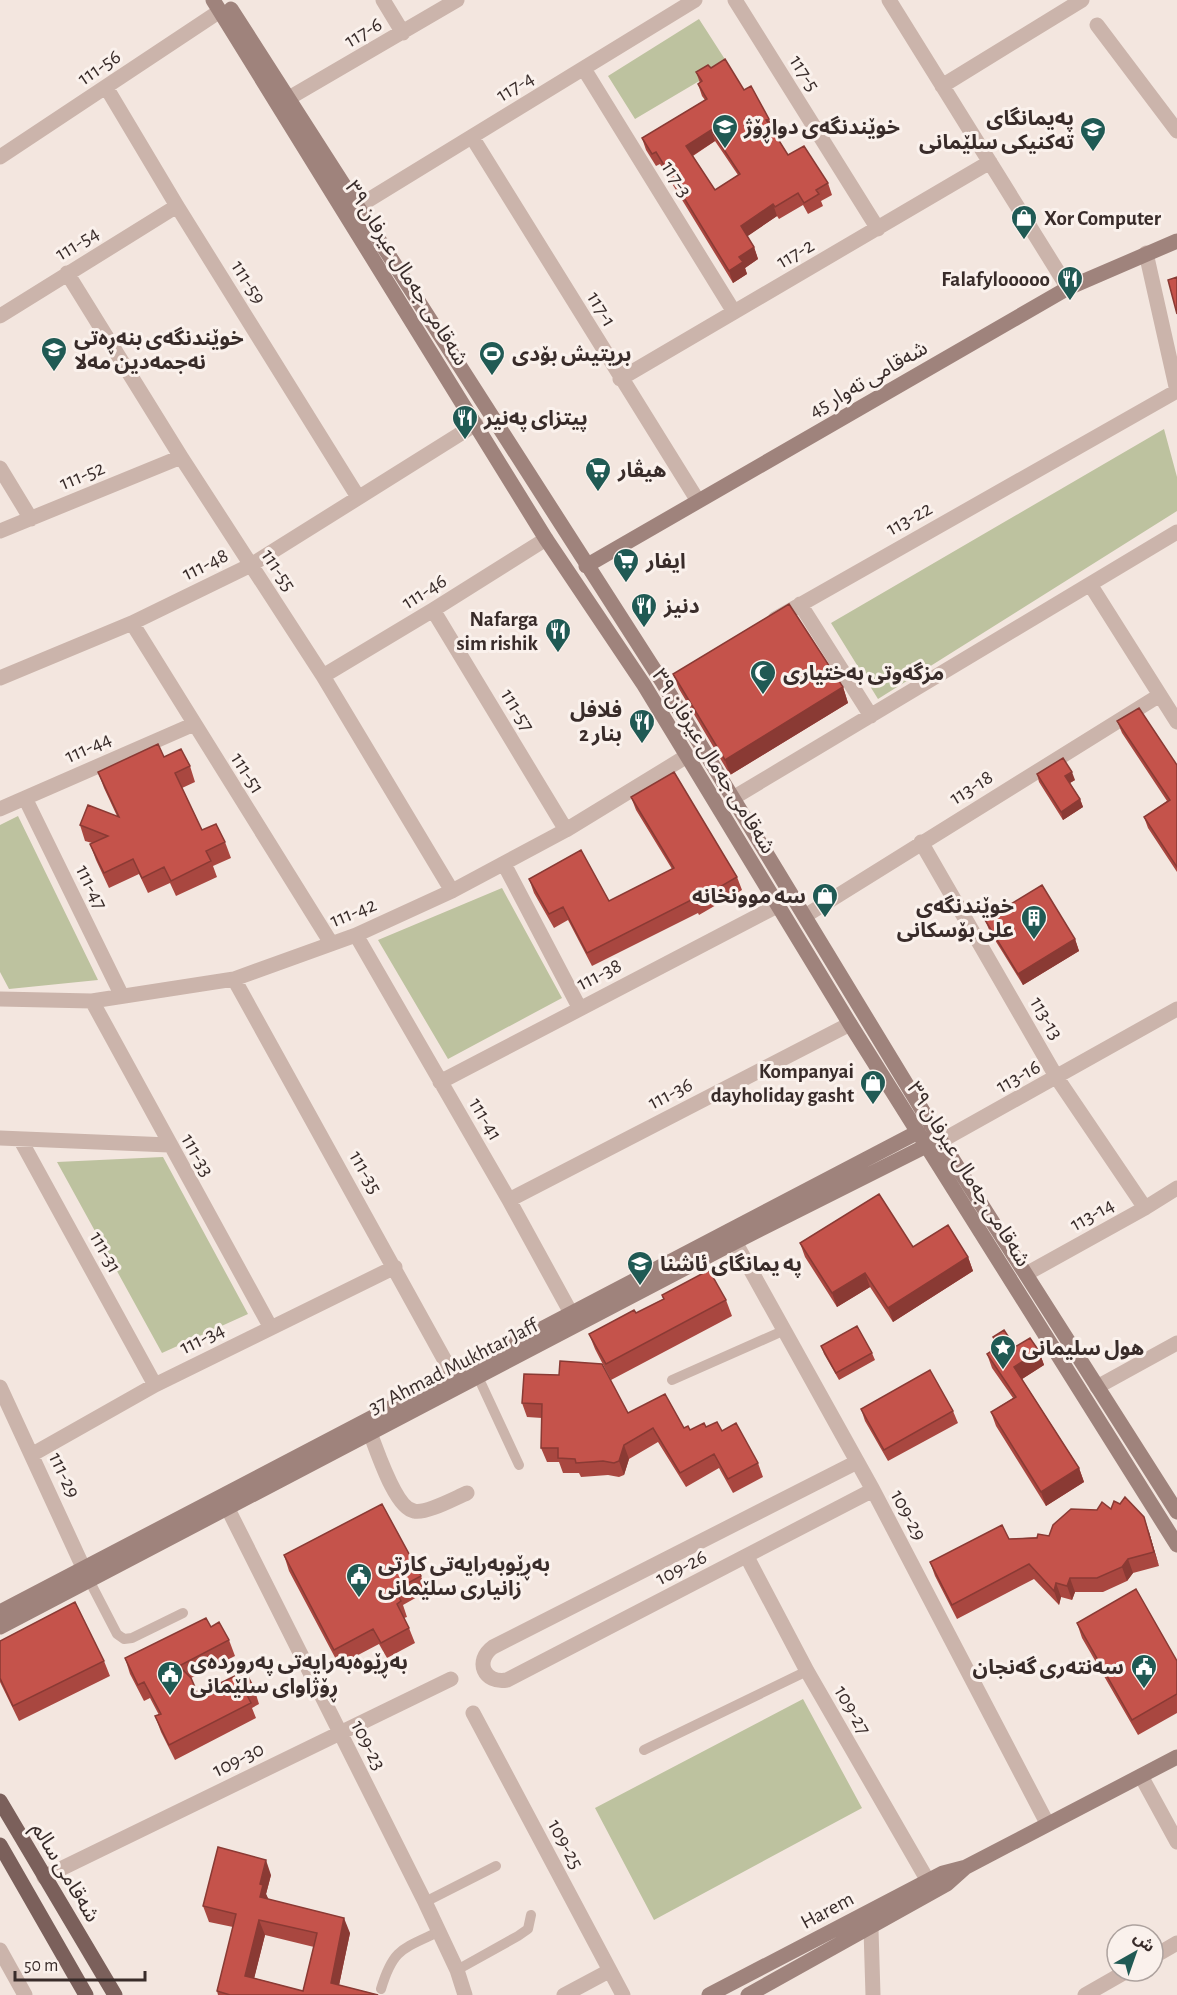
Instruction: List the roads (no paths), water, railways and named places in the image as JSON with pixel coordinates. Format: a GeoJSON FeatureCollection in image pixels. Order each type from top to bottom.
{"type":"FeatureCollection","features":[{"type":"Feature","properties":{"kind":"main road","name":"شەقامی جەمال عیرفان ٣٩"},"geometry":{"type":"LineString","coordinates":[[220,4],[289,98],[586,566],[668,680],[733,798],[805,916],[934,1144],[1177,1545]]}},
{"type":"Feature","properties":{"kind":"main road","name":"شەقامی جەمال عیرفان ٣٩"},"geometry":{"type":"LineString","coordinates":[[220,4],[546,539],[687,756],[918,1132],[934,1144],[1026,1274],[1177,1512]]}},
{"type":"Feature","properties":{"kind":"main road","name":"شەقامی تەوار 45"},"geometry":{"type":"LineString","coordinates":[[586,566],[1068,288],[1177,241]]}},
{"type":"Feature","properties":{"kind":"main road","name":"37 Ahmad Mukhtar Jaff"},"geometry":{"type":"LineString","coordinates":[[0,1627],[87,1574],[731,1236],[918,1132]]}},
{"type":"Feature","properties":{"kind":"main road","name":"37 Ahmad Mukhtar Jaff"},"geometry":{"type":"LineString","coordinates":[[731,1236],[934,1144]]}},
{"type":"Feature","properties":{"kind":"main road","name":"37 Ahmad Mukhtar Jaff"},"geometry":{"type":"LineString","coordinates":[[0,1611],[87,1574],[227,1507],[370,1433],[456,1380],[479,1378],[574,1319]]}},
{"type":"Feature","properties":{"kind":"main road","name":"Harem"},"geometry":{"type":"LineString","coordinates":[[758,1993],[947,1884],[966,1867],[1177,1756]]}},
{"type":"Feature","properties":{"kind":"main road","name":"شەقامی سالم"},"geometry":{"type":"LineString","coordinates":[[0,1801],[115,1995]]}},
{"type":"Feature","properties":{"kind":"main road","name":"شەقامی سالم"},"geometry":{"type":"LineString","coordinates":[[0,1845],[86,1995]]}},
{"type":"Feature","properties":{"kind":"main road","name":"Harem"},"geometry":{"type":"LineString","coordinates":[[709,1995],[950,1870],[966,1867]]}},
{"type":"Feature","properties":{"kind":"street"},"geometry":{"type":"LineString","coordinates":[[383,0],[403,33]]}},
{"type":"Feature","properties":{"kind":"street","name":"117-6"},"geometry":{"type":"LineString","coordinates":[[289,98],[457,0]]}},
{"type":"Feature","properties":{"kind":"street","name":"117-4"},"geometry":{"type":"LineString","coordinates":[[357,207],[695,0]]}},
{"type":"Feature","properties":{"kind":"street","name":"117-5"},"geometry":{"type":"LineString","coordinates":[[735,0],[878,229]]}},
{"type":"Feature","properties":{"kind":"street"},"geometry":{"type":"LineString","coordinates":[[889,0],[1068,288]]}},
{"type":"Feature","properties":{"kind":"street"},"geometry":{"type":"LineString","coordinates":[[942,86],[1059,6],[1082,0]]}},
{"type":"Feature","properties":{"kind":"street","name":"111-56"},"geometry":{"type":"LineString","coordinates":[[0,157],[106,87],[220,4]]}},
{"type":"Feature","properties":{"kind":"street"},"geometry":{"type":"LineString","coordinates":[[1097,25],[1177,131]]}},
{"type":"Feature","properties":{"kind":"street","name":"117-3"},"geometry":{"type":"LineString","coordinates":[[584,69],[734,312]]}},
{"type":"Feature","properties":{"kind":"street","name":"111-59"},"geometry":{"type":"LineString","coordinates":[[106,87],[177,206],[358,497]]}},
{"type":"Feature","properties":{"kind":"street","name":"117-1"},"geometry":{"type":"LineString","coordinates":[[472,137],[620,379],[698,501]]}},
{"type":"Feature","properties":{"kind":"street","name":"117-2"},"geometry":{"type":"LineString","coordinates":[[620,379],[990,162]]}},
{"type":"Feature","properties":{"kind":"street","name":"111-54"},"geometry":{"type":"LineString","coordinates":[[0,316],[177,206]]}},
{"type":"Feature","properties":{"kind":"street"},"geometry":{"type":"LineString","coordinates":[[1146,253],[1177,391]]}},
{"type":"Feature","properties":{"kind":"street","name":"111-55"},"geometry":{"type":"LineString","coordinates":[[67,273],[181,457],[323,676],[452,891]]}},
{"type":"Feature","properties":{"kind":"street","name":"113-22"},"geometry":{"type":"LineString","coordinates":[[761,626],[1177,391]]}},
{"type":"Feature","properties":{"kind":"street","name":"111-48"},"geometry":{"type":"LineString","coordinates":[[0,678],[132,623],[251,565],[476,424]]}},
{"type":"Feature","properties":{"kind":"street","name":"111-52"},"geometry":{"type":"LineString","coordinates":[[0,531],[181,457]]}},
{"type":"Feature","properties":{"kind":"street"},"geometry":{"type":"LineString","coordinates":[[0,468],[32,519]]}},
{"type":"Feature","properties":{"kind":"street"},"geometry":{"type":"LineString","coordinates":[[733,798],[1177,532]]}},
{"type":"Feature","properties":{"kind":"street","name":"111-46"},"geometry":{"type":"LineString","coordinates":[[323,676],[546,539]]}},
{"type":"Feature","properties":{"kind":"street"},"geometry":{"type":"LineString","coordinates":[[1093,589],[1177,722]]}},
{"type":"Feature","properties":{"kind":"street"},"geometry":{"type":"LineString","coordinates":[[800,604],[871,716]]}},
{"type":"Feature","properties":{"kind":"street","name":"111-57"},"geometry":{"type":"LineString","coordinates":[[433,610],[566,831]]}},
{"type":"Feature","properties":{"kind":"street","name":"111-51"},"geometry":{"type":"LineString","coordinates":[[132,623],[192,725],[331,943]]}},
{"type":"Feature","properties":{"kind":"street","name":"113-18"},"geometry":{"type":"LineString","coordinates":[[805,916],[1160,696]]}},
{"type":"Feature","properties":{"kind":"street","name":"111-44"},"geometry":{"type":"LineString","coordinates":[[0,809],[192,725]]}},
{"type":"Feature","properties":{"kind":"street","name":"111-42"},"geometry":{"type":"LineString","coordinates":[[0,999],[92,1000],[234,979],[356,935],[452,891],[566,831],[687,756]]}},
{"type":"Feature","properties":{"kind":"street","name":"111-47"},"geometry":{"type":"LineString","coordinates":[[25,798],[121,994]]}},
{"type":"Feature","properties":{"kind":"street","name":"113-13"},"geometry":{"type":"LineString","coordinates":[[921,842],[1057,1078],[1145,1208]]}},
{"type":"Feature","properties":{"kind":"street"},"geometry":{"type":"LineString","coordinates":[[504,864],[579,1007]]}},
{"type":"Feature","properties":{"kind":"street","name":"111-38"},"geometry":{"type":"LineString","coordinates":[[440,1082],[579,1007],[779,905]]}},
{"type":"Feature","properties":{"kind":"street","name":"111-41"},"geometry":{"type":"LineString","coordinates":[[356,935],[509,1200],[574,1319]]}},
{"type":"Feature","properties":{"kind":"street","name":"111-35"},"geometry":{"type":"LineString","coordinates":[[234,979],[456,1380]]}},
{"type":"Feature","properties":{"kind":"street","name":"111-33"},"geometry":{"type":"LineString","coordinates":[[92,1000],[169,1145],[271,1328]]}},
{"type":"Feature","properties":{"kind":"street","name":"113-16"},"geometry":{"type":"LineString","coordinates":[[934,1144],[1057,1078],[1177,1009]]}},
{"type":"Feature","properties":{"kind":"street","name":"111-36"},"geometry":{"type":"LineString","coordinates":[[509,1200],[850,1024]]}},
{"type":"Feature","properties":{"kind":"street"},"geometry":{"type":"LineString","coordinates":[[0,1138],[169,1145]]}},
{"type":"Feature","properties":{"kind":"street","name":"111-31"},"geometry":{"type":"LineString","coordinates":[[20,1139],[155,1384]]}},
{"type":"Feature","properties":{"kind":"street","name":"113-14"},"geometry":{"type":"LineString","coordinates":[[1026,1274],[1177,1188]]}},
{"type":"Feature","properties":{"kind":"street","name":"109-29"},"geometry":{"type":"LineString","coordinates":[[731,1236],[873,1490],[1047,1823]]}},
{"type":"Feature","properties":{"kind":"street","name":"111-34"},"geometry":{"type":"LineString","coordinates":[[33,1454],[155,1384],[394,1267]]}},
{"type":"Feature","properties":{"kind":"street"},"geometry":{"type":"LineString","coordinates":[[1097,1387],[1177,1343]]}},
{"type":"Feature","properties":{"kind":"street","name":"111-29"},"geometry":{"type":"LineString","coordinates":[[0,1387],[87,1574]]}},
{"type":"Feature","properties":{"kind":"street"},"geometry":{"type":"LineString","coordinates":[[370,1433],[397,1496],[406,1508],[415,1512],[423,1511],[467,1493]]}},
{"type":"Feature","properties":{"kind":"street","name":"109-26"},"geometry":{"type":"LineString","coordinates":[[857,1462],[493,1647],[485,1653],[482,1661],[483,1671],[489,1678],[498,1682],[507,1680],[873,1490]]}},
{"type":"Feature","properties":{"kind":"street","name":"109-23"},"geometry":{"type":"LineString","coordinates":[[227,1507],[425,1902],[457,1970],[465,1995]]}},
{"type":"Feature","properties":{"kind":"street","name":"109-27"},"geometry":{"type":"LineString","coordinates":[[747,1557],[807,1671],[928,1881]]}},
{"type":"Feature","properties":{"kind":"street","name":"109-30"},"geometry":{"type":"LineString","coordinates":[[44,1877],[451,1679]]}},
{"type":"Feature","properties":{"kind":"street","name":"109-25"},"geometry":{"type":"LineString","coordinates":[[473,1713],[622,1995]]}},
{"type":"Feature","properties":{"kind":"street"},"geometry":{"type":"LineString","coordinates":[[1141,1776],[1177,1842]]}},
{"type":"Feature","properties":{"kind":"street"},"geometry":{"type":"LineString","coordinates":[[871,1929],[873,1995]]}},
{"type":"Feature","properties":{"kind":"street"},"geometry":{"type":"LineString","coordinates":[[0,1950],[25,1995]]}},
{"type":"Feature","properties":{"kind":"street","name":"109-23"},"geometry":{"type":"LineString","coordinates":[[457,1970],[464,1976],[473,1995]]}},
{"type":"Feature","properties":{"kind":"street"},"geometry":{"type":"LineString","coordinates":[[564,1995],[609,1971]]}},
{"type":"Feature","properties":{"kind":"street"},"geometry":{"type":"LineString","coordinates":[[1088,1994],[1107,1983]]}},
{"type":"Feature","properties":{"kind":"lane"},"geometry":{"type":"LineString","coordinates":[[672,1380],[785,1330]]}},
{"type":"Feature","properties":{"kind":"lane"},"geometry":{"type":"LineString","coordinates":[[479,1378],[519,1465]]}},
{"type":"Feature","properties":{"kind":"lane"},"geometry":{"type":"LineString","coordinates":[[87,1574],[117,1634],[124,1639],[132,1638],[183,1613]]}},
{"type":"Feature","properties":{"kind":"lane"},"geometry":{"type":"LineString","coordinates":[[644,1750],[807,1671]]}},
{"type":"Feature","properties":{"kind":"lane"},"geometry":{"type":"LineString","coordinates":[[425,1902],[496,1866]]}},
{"type":"Feature","properties":{"kind":"lane"},"geometry":{"type":"LineString","coordinates":[[457,1970],[528,1929],[531,1915]]}},
{"type":"Feature","properties":{"kind":"lane"},"geometry":{"type":"LineString","coordinates":[[381,1989],[388,1967],[396,1954],[438,1932]]}},
{"type":"Feature","properties":{"kind":"place","name":"خوێندنگەی دواڕۆژ"},"geometry":{"type":"Point","coordinates":[725,150]}},
{"type":"Feature","properties":{"kind":"place","name":"پەیمانگای تەکنیکی سلێمانی"},"geometry":{"type":"Point","coordinates":[1093,153]}},
{"type":"Feature","properties":{"kind":"place","name":"Xor Computer"},"geometry":{"type":"Point","coordinates":[1024,241]}},
{"type":"Feature","properties":{"kind":"place","name":"Falafylooooo"},"geometry":{"type":"Point","coordinates":[1070,302]}},
{"type":"Feature","properties":{"kind":"place","name":"خوێندنگەی بنەڕەتی نەجمەدین مەلا"},"geometry":{"type":"Point","coordinates":[54,373]}},
{"type":"Feature","properties":{"kind":"place","name":"بریتیش بۆدی"},"geometry":{"type":"Point","coordinates":[492,377]}},
{"type":"Feature","properties":{"kind":"place","name":"پیتزای پەنیر"},"geometry":{"type":"Point","coordinates":[465,441]}},
{"type":"Feature","properties":{"kind":"place","name":"هيڤار"},"geometry":{"type":"Point","coordinates":[598,493]}},
{"type":"Feature","properties":{"kind":"place","name":"ايفار"},"geometry":{"type":"Point","coordinates":[626,584]}},
{"type":"Feature","properties":{"kind":"place","name":"دنيز"},"geometry":{"type":"Point","coordinates":[644,629]}},
{"type":"Feature","properties":{"kind":"place","name":"Nafarga sim rishik"},"geometry":{"type":"Point","coordinates":[558,654]}},
{"type":"Feature","properties":{"kind":"place","name":"مزگەوتی بەختیاری"},"geometry":{"type":"Point","coordinates":[763,696]}},
{"type":"Feature","properties":{"kind":"place","name":"فلافل بنار 2"},"geometry":{"type":"Point","coordinates":[642,745]}},
{"type":"Feature","properties":{"kind":"place","name":"سه موونخانه"},"geometry":{"type":"Point","coordinates":[825,919]}},
{"type":"Feature","properties":{"kind":"place","name":"خوێندنگەی علی بۆسکانی"},"geometry":{"type":"Point","coordinates":[1034,941]}},
{"type":"Feature","properties":{"kind":"place","name":"Kompanyai dayholiday gasht"},"geometry":{"type":"Point","coordinates":[873,1106]}},
{"type":"Feature","properties":{"kind":"place","name":"په یمانگای ئاشنا"},"geometry":{"type":"Point","coordinates":[640,1287]}},
{"type":"Feature","properties":{"kind":"place","name":"هول سليمانى"},"geometry":{"type":"Point","coordinates":[1003,1371]}},
{"type":"Feature","properties":{"kind":"place","name":"بەڕێوبەرایەتی کارتی زانیاری سلێمانی"},"geometry":{"type":"Point","coordinates":[359,1599]}},
{"type":"Feature","properties":{"kind":"place","name":"سەنتەری گەنجان"},"geometry":{"type":"Point","coordinates":[1144,1690]}},
{"type":"Feature","properties":{"kind":"place","name":"بەڕێوەبەرایەتی پەروردەی ڕۆژاوای سلێمانی"},"geometry":{"type":"Point","coordinates":[170,1697]}}]}
